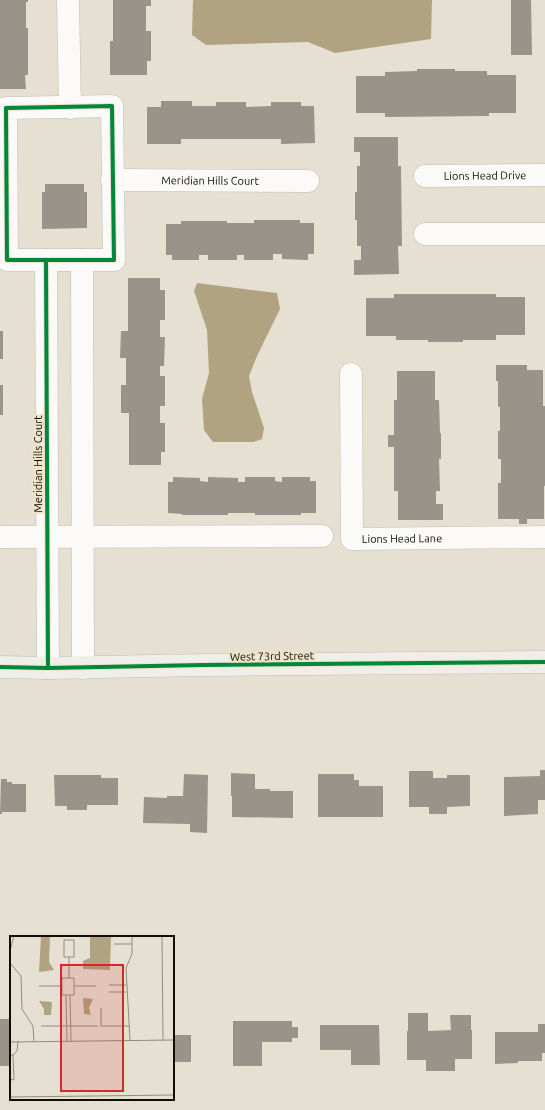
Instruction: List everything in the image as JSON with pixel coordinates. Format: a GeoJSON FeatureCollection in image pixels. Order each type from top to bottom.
{"type":"FeatureCollection","features":[{"type":"Feature","properties":{"kind":"main road","name":"West 73rd Street"},"geometry":{"type":"LineString","coordinates":[[0,667],[83,668],[211,665],[545,662]]}},
{"type":"Feature","properties":{"kind":"street"},"geometry":{"type":"LineString","coordinates":[[68,0],[70,108]]}},
{"type":"Feature","properties":{"kind":"street"},"geometry":{"type":"LineString","coordinates":[[112,106],[114,260],[6,260],[3,181],[6,108],[70,108],[112,106]]}},
{"type":"Feature","properties":{"kind":"street","name":"Lions Head Drive"},"geometry":{"type":"LineString","coordinates":[[425,176],[545,175]]}},
{"type":"Feature","properties":{"kind":"street","name":"Meridian Hills Court"},"geometry":{"type":"LineString","coordinates":[[112,180],[308,181]]}},
{"type":"Feature","properties":{"kind":"street"},"geometry":{"type":"LineString","coordinates":[[425,234],[545,234]]}},
{"type":"Feature","properties":{"kind":"street","name":"Meridian Hills Court"},"geometry":{"type":"LineString","coordinates":[[46,260],[48,668]]}},
{"type":"Feature","properties":{"kind":"street"},"geometry":{"type":"LineString","coordinates":[[82,260],[83,668]]}},
{"type":"Feature","properties":{"kind":"street","name":"Lions Head Lane"},"geometry":{"type":"LineString","coordinates":[[351,374],[352,539],[545,538]]}},
{"type":"Feature","properties":{"kind":"street"},"geometry":{"type":"LineString","coordinates":[[0,536],[322,536]]}},
{"type":"Feature","properties":{"kind":"shaded area"},"geometry":{"type":"Polygon","coordinates":[[[193,0],[432,0],[431,39],[335,53],[308,42],[206,45],[192,35],[193,0]]]}},
{"type":"Feature","properties":{"kind":"shaded area"},"geometry":{"type":"Polygon","coordinates":[[[197,283],[277,293],[280,309],[249,376],[252,392],[264,428],[262,439],[253,442],[213,442],[204,430],[202,399],[209,373],[207,330],[194,291],[197,283]]]}},
{"type":"Feature","properties":{"kind":"building"},"geometry":{"type":"Polygon","coordinates":[[[0,0],[28,0],[28,2],[26,2],[26,28],[28,28],[28,75],[25,75],[26,89],[0,89],[0,0]]]}},
{"type":"Feature","properties":{"kind":"building"},"geometry":{"type":"Polygon","coordinates":[[[113,0],[151,0],[151,6],[146,6],[146,31],[151,31],[151,61],[147,61],[147,75],[110,75],[110,41],[113,41],[113,0]]]}},
{"type":"Feature","properties":{"kind":"building"},"geometry":{"type":"Polygon","coordinates":[[[511,0],[531,0],[532,55],[511,55],[511,0]]]}},
{"type":"Feature","properties":{"kind":"building"},"geometry":{"type":"Polygon","coordinates":[[[417,69],[455,69],[455,71],[487,71],[487,75],[516,75],[516,113],[489,113],[489,116],[385,117],[385,113],[356,113],[356,76],[385,76],[385,72],[417,71],[417,69]]]}},
{"type":"Feature","properties":{"kind":"building"},"geometry":{"type":"Polygon","coordinates":[[[161,101],[192,101],[192,106],[216,106],[216,102],[246,102],[246,107],[271,106],[271,102],[301,102],[301,106],[314,106],[315,143],[281,144],[281,139],[181,139],[181,144],[147,144],[147,107],[161,107],[161,101]]]}},
{"type":"Feature","properties":{"kind":"building"},"geometry":{"type":"Polygon","coordinates":[[[354,137],[398,137],[398,166],[401,166],[402,246],[398,246],[399,274],[354,275],[354,260],[361,260],[361,246],[357,246],[357,220],[355,220],[355,192],[357,192],[357,166],[360,166],[360,152],[354,152],[354,137]]]}},
{"type":"Feature","properties":{"kind":"building"},"geometry":{"type":"Polygon","coordinates":[[[45,184],[84,184],[84,192],[87,192],[87,228],[42,229],[42,192],[45,192],[45,184]]]}},
{"type":"Feature","properties":{"kind":"building"},"geometry":{"type":"Polygon","coordinates":[[[254,220],[300,220],[300,223],[314,223],[314,254],[308,254],[308,260],[282,259],[282,254],[273,254],[273,260],[244,260],[244,255],[237,255],[237,260],[208,260],[208,255],[199,255],[199,260],[172,260],[172,255],[166,255],[166,224],[181,224],[181,221],[227,221],[227,223],[254,223],[254,220]]]}},
{"type":"Feature","properties":{"kind":"building"},"geometry":{"type":"Polygon","coordinates":[[[128,278],[160,278],[160,290],[165,290],[165,320],[160,320],[160,337],[165,337],[164,366],[160,366],[160,376],[165,376],[165,406],[160,406],[160,423],[165,423],[165,452],[161,452],[161,465],[129,465],[129,413],[121,413],[121,385],[126,385],[126,358],[120,358],[121,331],[128,331],[128,278]]]}},
{"type":"Feature","properties":{"kind":"building"},"geometry":{"type":"Polygon","coordinates":[[[394,294],[496,294],[496,297],[525,297],[525,335],[496,335],[496,340],[463,340],[463,342],[428,342],[428,340],[396,340],[396,336],[366,336],[366,298],[394,298],[394,294]]]}},
{"type":"Feature","properties":{"kind":"building"},"geometry":{"type":"Polygon","coordinates":[[[0,331],[3,331],[3,359],[0,359],[0,331]]]}},
{"type":"Feature","properties":{"kind":"building"},"geometry":{"type":"Polygon","coordinates":[[[496,365],[527,365],[527,370],[543,370],[543,406],[545,406],[544,519],[527,519],[527,524],[519,524],[519,519],[498,519],[498,483],[501,483],[501,459],[498,459],[500,407],[498,407],[498,381],[496,381],[496,365]]]}},
{"type":"Feature","properties":{"kind":"building"},"geometry":{"type":"Polygon","coordinates":[[[397,371],[435,371],[435,400],[439,400],[441,433],[441,459],[439,459],[440,491],[436,491],[436,504],[443,504],[443,520],[398,520],[398,491],[394,491],[394,447],[388,447],[388,435],[394,435],[394,400],[397,400],[397,371]]]}},
{"type":"Feature","properties":{"kind":"building"},"geometry":{"type":"Polygon","coordinates":[[[0,385],[3,385],[3,415],[0,415],[0,385]]]}},
{"type":"Feature","properties":{"kind":"building"},"geometry":{"type":"Polygon","coordinates":[[[173,477],[200,478],[200,481],[208,482],[208,477],[238,478],[238,482],[245,482],[245,477],[275,477],[275,481],[282,482],[282,477],[310,477],[310,481],[316,481],[316,513],[301,513],[301,515],[255,515],[255,513],[228,513],[228,515],[182,515],[168,513],[168,482],[173,482],[173,477]]]}},
{"type":"Feature","properties":{"kind":"building"},"geometry":{"type":"Polygon","coordinates":[[[540,770],[545,770],[545,800],[538,800],[538,814],[504,816],[504,777],[540,776],[540,770]]]}},
{"type":"Feature","properties":{"kind":"building"},"geometry":{"type":"Polygon","coordinates":[[[409,771],[433,771],[433,778],[447,778],[447,775],[470,775],[470,806],[447,807],[447,814],[429,814],[429,807],[409,807],[409,771]]]}},
{"type":"Feature","properties":{"kind":"building"},"geometry":{"type":"Polygon","coordinates":[[[231,773],[255,774],[255,789],[270,789],[270,791],[293,791],[293,818],[232,817],[231,773]]]}},
{"type":"Feature","properties":{"kind":"building"},"geometry":{"type":"Polygon","coordinates":[[[184,774],[208,775],[207,833],[190,832],[190,824],[143,823],[144,797],[167,798],[167,796],[183,796],[184,774]]]}},
{"type":"Feature","properties":{"kind":"building"},"geometry":{"type":"Polygon","coordinates":[[[318,774],[354,774],[354,780],[359,780],[359,786],[383,786],[383,817],[318,817],[318,774]]]}},
{"type":"Feature","properties":{"kind":"building"},"geometry":{"type":"Polygon","coordinates":[[[54,775],[101,775],[101,778],[118,778],[118,805],[87,805],[87,810],[67,810],[67,806],[55,806],[54,775]]]}},
{"type":"Feature","properties":{"kind":"building"},"geometry":{"type":"Polygon","coordinates":[[[1,779],[7,779],[7,782],[12,782],[12,784],[26,784],[26,812],[2,812],[2,814],[0,814],[1,779]]]}},
{"type":"Feature","properties":{"kind":"building"},"geometry":{"type":"Polygon","coordinates":[[[408,1013],[428,1013],[428,1031],[451,1030],[450,1015],[471,1015],[472,1059],[455,1059],[455,1071],[426,1071],[426,1060],[407,1060],[408,1013]]]}},
{"type":"Feature","properties":{"kind":"building"},"geometry":{"type":"Polygon","coordinates":[[[0,1019],[10,1019],[10,1066],[0,1066],[0,1019]]]}},
{"type":"Feature","properties":{"kind":"building"},"geometry":{"type":"Polygon","coordinates":[[[233,1021],[292,1021],[292,1027],[298,1027],[298,1038],[292,1038],[292,1042],[262,1042],[262,1066],[233,1066],[233,1021]]]}},
{"type":"Feature","properties":{"kind":"building"},"geometry":{"type":"Polygon","coordinates":[[[538,1024],[545,1024],[545,1053],[542,1053],[542,1061],[518,1061],[518,1063],[495,1064],[495,1032],[538,1032],[538,1024]]]}},
{"type":"Feature","properties":{"kind":"building"},"geometry":{"type":"Polygon","coordinates":[[[320,1025],[379,1025],[380,1065],[351,1065],[351,1050],[320,1050],[320,1025]]]}},
{"type":"Feature","properties":{"kind":"building"},"geometry":{"type":"Polygon","coordinates":[[[174,1035],[191,1035],[191,1062],[174,1062],[174,1035]]]}},
{"type":"Feature","properties":{"kind":"cycle path"},"geometry":{"type":"LineString","coordinates":[[112,106],[114,260],[7,260],[6,108],[112,106]]}},
{"type":"Feature","properties":{"kind":"cycle path"},"geometry":{"type":"LineString","coordinates":[[46,260],[48,668]]}},
{"type":"Feature","properties":{"kind":"cycle path"},"geometry":{"type":"LineString","coordinates":[[0,667],[48,668],[545,662]]}}]}
